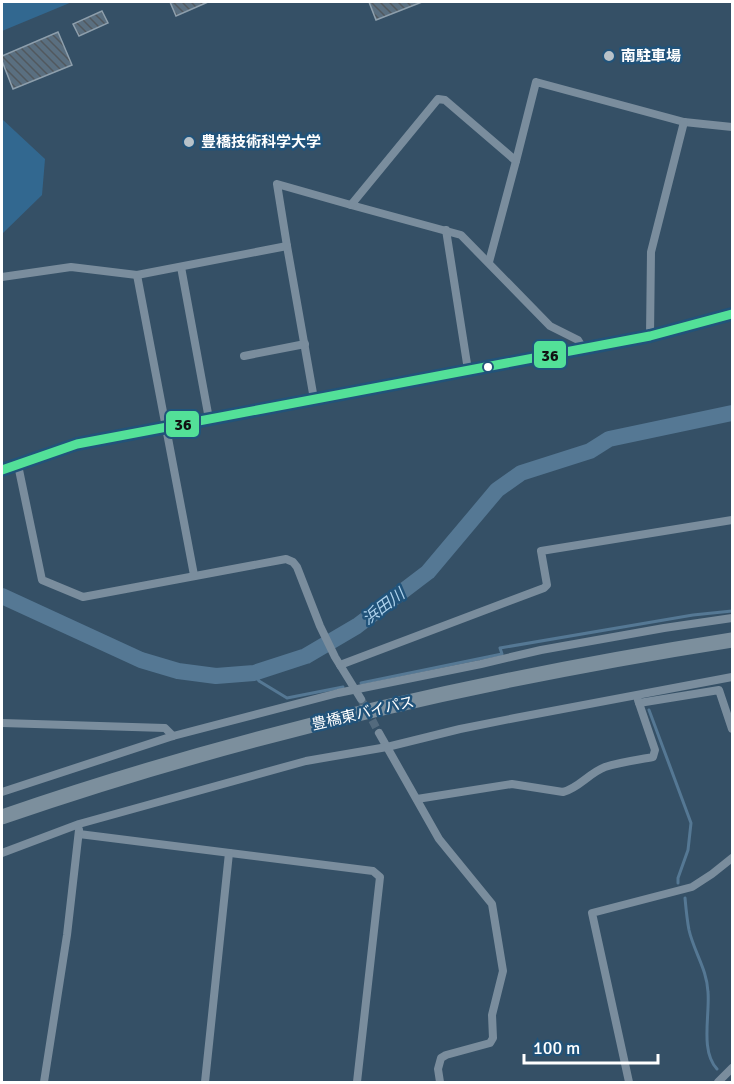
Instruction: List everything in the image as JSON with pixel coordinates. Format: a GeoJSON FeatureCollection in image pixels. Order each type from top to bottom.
{"type":"FeatureCollection","features":[{"type":"Feature","properties":{"kind":"highway","name":"豊橋東バイパス"},"geometry":{"type":"LineString","coordinates":[[2,817],[136,773],[307,726],[478,686],[609,660],[732,640]]}},
{"type":"Feature","properties":{"kind":"street"},"geometry":{"type":"LineString","coordinates":[[489,262],[536,82],[684,122],[732,127]]}},
{"type":"Feature","properties":{"kind":"street"},"geometry":{"type":"LineString","coordinates":[[351,205],[438,99],[445,100],[516,161]]}},
{"type":"Feature","properties":{"kind":"street"},"geometry":{"type":"LineString","coordinates":[[650,336],[651,252],[684,122]]}},
{"type":"Feature","properties":{"kind":"street"},"geometry":{"type":"LineString","coordinates":[[314,399],[277,184],[461,235],[549,326],[578,340],[583,348]]}},
{"type":"Feature","properties":{"kind":"street"},"geometry":{"type":"LineString","coordinates":[[446,230],[468,370]]}},
{"type":"Feature","properties":{"kind":"street"},"geometry":{"type":"LineString","coordinates":[[2,277],[71,267],[137,275],[287,246]]}},
{"type":"Feature","properties":{"kind":"street"},"geometry":{"type":"LineString","coordinates":[[181,267],[209,419]]}},
{"type":"Feature","properties":{"kind":"street"},"geometry":{"type":"LineString","coordinates":[[137,275],[194,575]]}},
{"type":"Feature","properties":{"kind":"street"},"geometry":{"type":"LineString","coordinates":[[2,470],[76,444],[650,336],[732,314]]}},
{"type":"Feature","properties":{"kind":"street"},"geometry":{"type":"LineString","coordinates":[[244,356],[305,344]]}},
{"type":"Feature","properties":{"kind":"street"},"geometry":{"type":"LineString","coordinates":[[18,465],[42,580],[83,597],[286,559],[297,567],[320,626],[361,699]]}},
{"type":"Feature","properties":{"kind":"street"},"geometry":{"type":"LineString","coordinates":[[338,661],[544,588],[547,585],[541,551],[732,520]]}},
{"type":"Feature","properties":{"kind":"street"},"geometry":{"type":"LineString","coordinates":[[2,792],[172,736],[356,689],[541,650],[732,618]]}},
{"type":"Feature","properties":{"kind":"street"},"geometry":{"type":"LineString","coordinates":[[637,699],[732,677]]}},
{"type":"Feature","properties":{"kind":"street"},"geometry":{"type":"LineString","coordinates":[[2,853],[79,824],[306,761],[387,747],[459,729],[637,699],[719,690],[732,729]]}},
{"type":"Feature","properties":{"kind":"street"},"geometry":{"type":"LineString","coordinates":[[417,799],[512,784],[563,792],[571,790],[604,767],[653,757],[655,750],[637,699]]}},
{"type":"Feature","properties":{"kind":"street"},"geometry":{"type":"LineString","coordinates":[[2,723],[165,728],[172,736]]}},
{"type":"Feature","properties":{"kind":"street"},"geometry":{"type":"LineString","coordinates":[[379,733],[439,839],[492,904],[503,971],[492,1015],[493,1038],[489,1043],[441,1058],[438,1070],[440,1083]]}},
{"type":"Feature","properties":{"kind":"street"},"geometry":{"type":"LineString","coordinates":[[44,1083],[67,936],[79,824]]}},
{"type":"Feature","properties":{"kind":"street"},"geometry":{"type":"LineString","coordinates":[[79,834],[377,873],[380,877],[357,1083]]}},
{"type":"Feature","properties":{"kind":"street"},"geometry":{"type":"LineString","coordinates":[[205,1083],[229,853]]}},
{"type":"Feature","properties":{"kind":"street"},"geometry":{"type":"LineString","coordinates":[[629,1083],[592,913],[692,887],[732,858]]}},
{"type":"Feature","properties":{"kind":"street"},"geometry":{"type":"LineString","coordinates":[[718,1083],[732,1068]]}},
{"type":"Feature","properties":{"kind":"shaded area"},"geometry":{"type":"Polygon","coordinates":[[[2,2],[72,2],[2,31],[2,2]]]}},
{"type":"Feature","properties":{"kind":"shaded area"},"geometry":{"type":"Polygon","coordinates":[[[2,119],[45,159],[42,195],[2,234],[2,119]]]}},
{"type":"Feature","properties":{"kind":"building"},"geometry":{"type":"Polygon","coordinates":[[[170,2],[208,2],[176,16],[170,2]]]}},
{"type":"Feature","properties":{"kind":"building"},"geometry":{"type":"Polygon","coordinates":[[[369,2],[422,2],[376,20],[369,2]]]}},
{"type":"Feature","properties":{"kind":"building"},"geometry":{"type":"Polygon","coordinates":[[[102,11],[108,23],[79,36],[73,24],[102,11]]]}},
{"type":"Feature","properties":{"kind":"building"},"geometry":{"type":"Polygon","coordinates":[[[58,32],[72,65],[13,89],[2,56],[58,32]]]}},
{"type":"Feature","properties":{"kind":"waterway","name":"浜田川"},"geometry":{"type":"LineString","coordinates":[[2,596],[141,660],[178,671],[216,676],[254,673],[306,656],[357,626],[428,572],[497,490],[521,473],[590,451],[609,439],[732,413]]}},
{"type":"Feature","properties":{"kind":"waterway"},"geometry":{"type":"LineString","coordinates":[[361,683],[502,654],[500,648],[693,615],[732,611]]}},
{"type":"Feature","properties":{"kind":"waterway"},"geometry":{"type":"LineString","coordinates":[[254,673],[259,681],[287,698],[343,687]]}},
{"type":"Feature","properties":{"kind":"waterway"},"geometry":{"type":"LineString","coordinates":[[649,710],[691,823],[688,850],[678,883]]}},
{"type":"Feature","properties":{"kind":"waterway"},"geometry":{"type":"LineString","coordinates":[[685,898],[689,930],[707,984],[707,1043],[717,1069]]}},
{"type":"Feature","properties":{"kind":"tunnel"},"geometry":{"type":"LineString","coordinates":[[361,699],[379,733]]}},
{"type":"Feature","properties":{"kind":"transit line","name":"36"},"geometry":{"type":"LineString","coordinates":[[2,470],[77,444],[650,336],[732,314]]}},
{"type":"Feature","properties":{"kind":"place","name":"南駐車場"},"geometry":{"type":"Point","coordinates":[609,56]}},
{"type":"Feature","properties":{"kind":"place","name":"豊橋技術科学大学"},"geometry":{"type":"Point","coordinates":[189,142]}}]}
